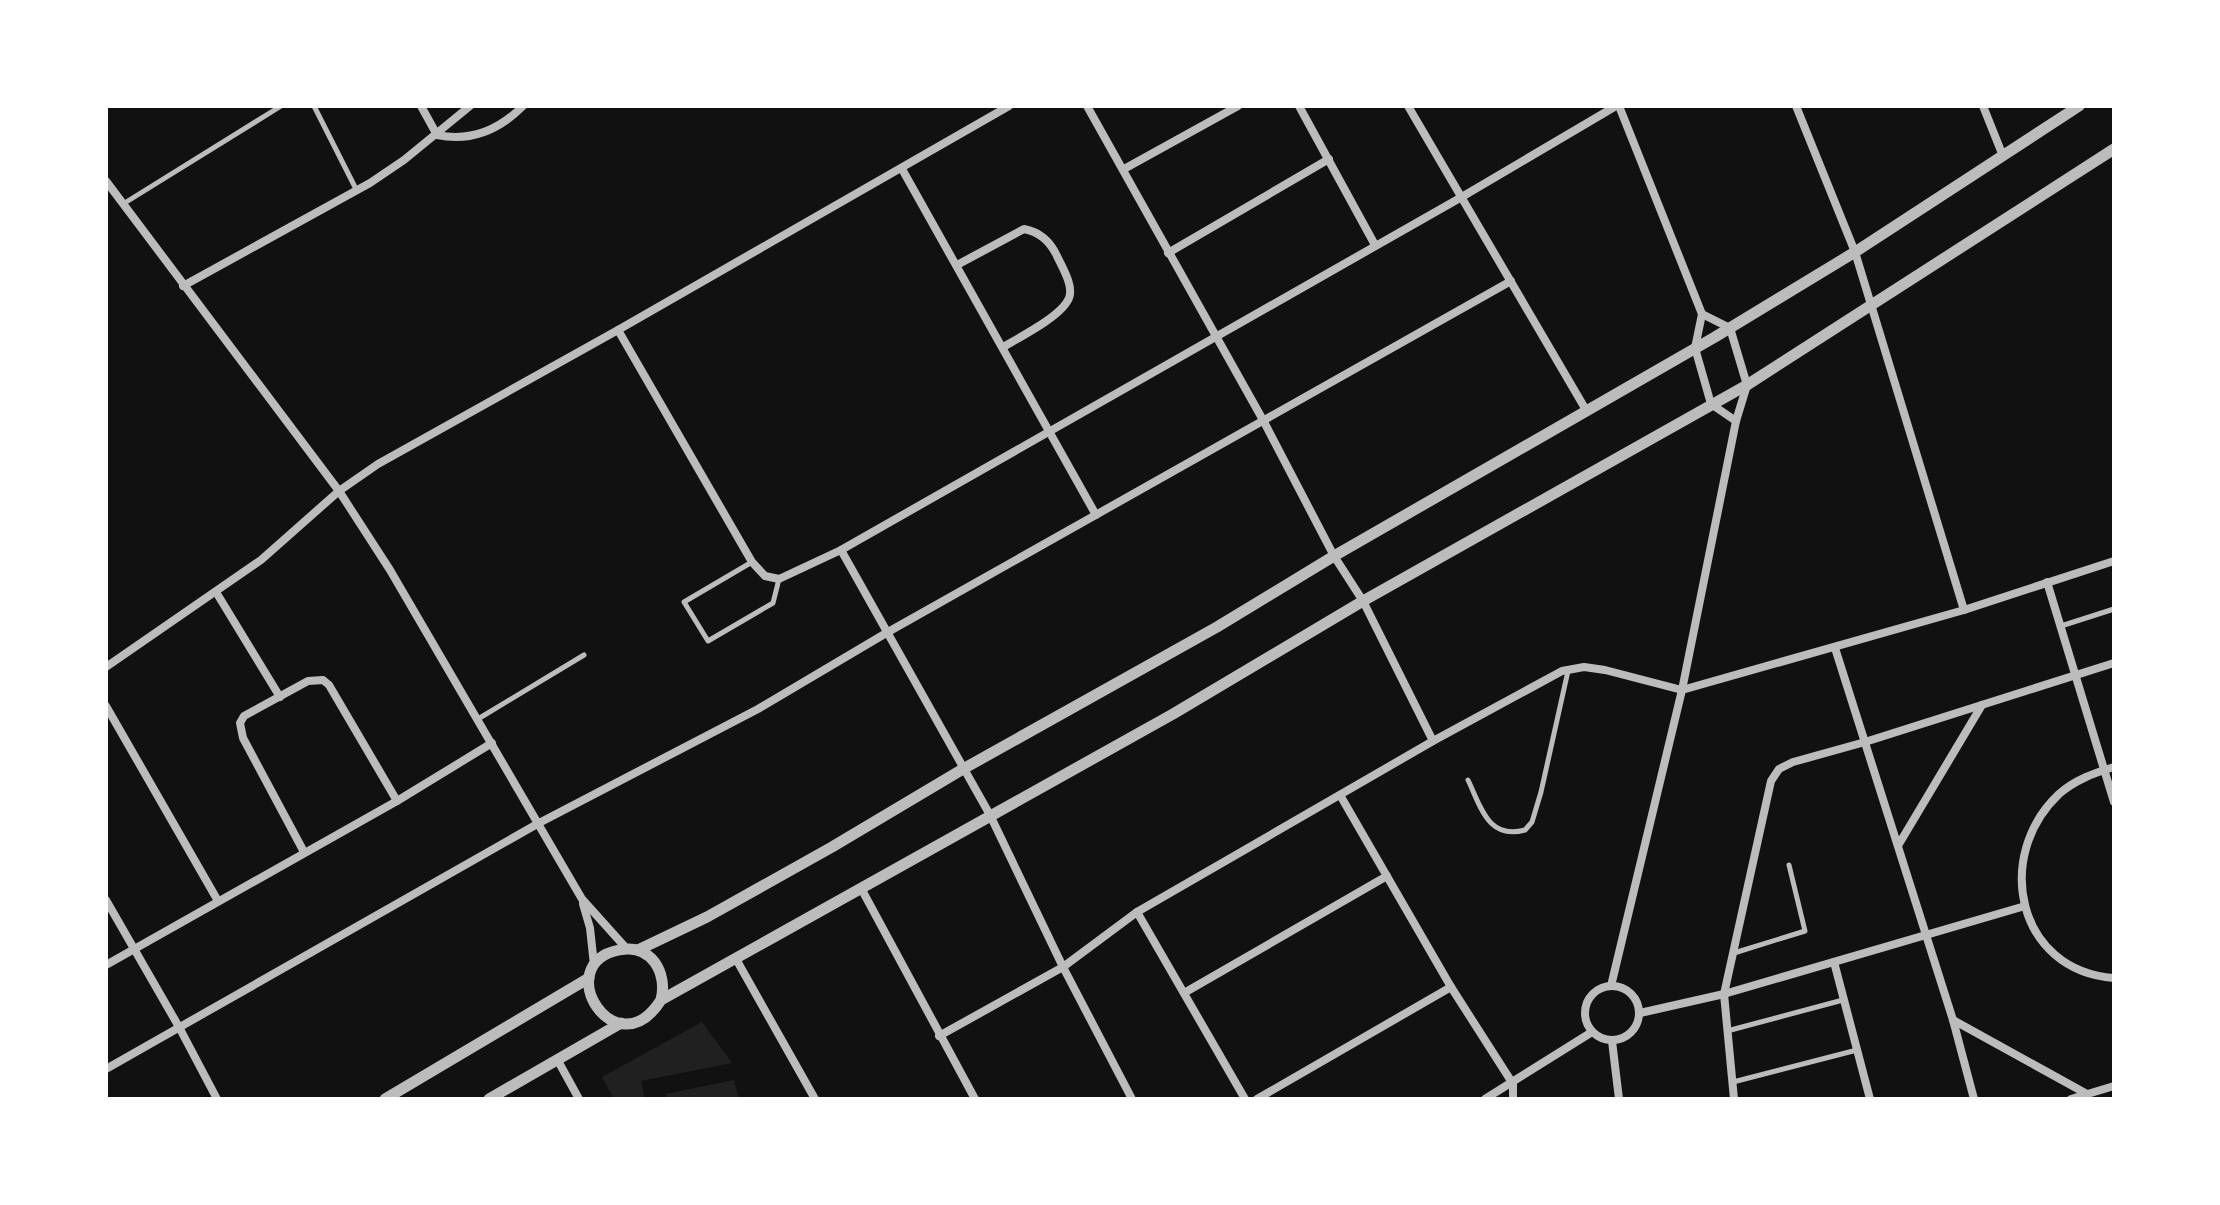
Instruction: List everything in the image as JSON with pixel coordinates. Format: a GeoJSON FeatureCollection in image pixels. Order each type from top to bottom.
{"type":"FeatureCollection","features":[{"type":"Feature","properties":{"kind":"street"},"geometry":{"type":"LineString","coordinates":[[421,106],[437,135],[452,138],[482,133],[496,127],[523,106]]}},
{"type":"Feature","properties":{"kind":"street"},"geometry":{"type":"LineString","coordinates":[[183,286],[357,191],[404,160],[470,106]]}},
{"type":"Feature","properties":{"kind":"street"},"geometry":{"type":"LineString","coordinates":[[106,667],[285,541],[339,491],[378,464],[902,169],[993,110],[1009,106]]}},
{"type":"Feature","properties":{"kind":"street"},"geometry":{"type":"LineString","coordinates":[[1087,106],[1263,420],[1334,556],[1363,601],[1433,741]]}},
{"type":"Feature","properties":{"kind":"street"},"geometry":{"type":"LineString","coordinates":[[1124,169],[1238,106]]}},
{"type":"Feature","properties":{"kind":"street"},"geometry":{"type":"LineString","coordinates":[[1299,106],[1375,245]]}},
{"type":"Feature","properties":{"kind":"street"},"geometry":{"type":"LineString","coordinates":[[1422,106],[1410,109],[1586,410]]}},
{"type":"Feature","properties":{"kind":"street"},"geometry":{"type":"LineString","coordinates":[[618,330],[752,562],[765,576],[779,579],[841,550],[1618,106],[1702,314],[1695,348],[1711,404],[1736,421]]}},
{"type":"Feature","properties":{"kind":"street"},"geometry":{"type":"LineString","coordinates":[[1796,106],[1855,252],[1964,610]]}},
{"type":"Feature","properties":{"kind":"street"},"geometry":{"type":"LineString","coordinates":[[1983,106],[2003,156]]}},
{"type":"Feature","properties":{"kind":"street"},"geometry":{"type":"LineString","coordinates":[[385,1099],[592,972],[603,957],[632,949],[707,917],[1217,627],[1334,556],[1730,328],[1855,252],[2079,106]]}},
{"type":"Feature","properties":{"kind":"street"},"geometry":{"type":"LineString","coordinates":[[106,181],[339,491],[390,570],[582,899],[590,928],[592,972],[589,990],[592,1002],[609,1020],[634,1023],[645,1019],[661,1000],[1173,714],[1363,601],[1747,385],[2114,149]]}},
{"type":"Feature","properties":{"kind":"street"},"geometry":{"type":"LineString","coordinates":[[1168,253],[1329,159]]}},
{"type":"Feature","properties":{"kind":"street"},"geometry":{"type":"LineString","coordinates":[[902,169],[1096,515]]}},
{"type":"Feature","properties":{"kind":"street"},"geometry":{"type":"LineString","coordinates":[[957,265],[1024,229],[1043,236],[1056,253],[1070,288],[1069,298],[1059,312],[1003,347]]}},
{"type":"Feature","properties":{"kind":"street"},"geometry":{"type":"LineString","coordinates":[[106,1069],[539,823],[758,709],[888,632],[1511,281]]}},
{"type":"Feature","properties":{"kind":"street"},"geometry":{"type":"LineString","coordinates":[[1611,986],[1682,690],[1736,421],[1747,385],[1730,328],[1702,314]]}},
{"type":"Feature","properties":{"kind":"street"},"geometry":{"type":"LineString","coordinates":[[841,550],[990,815],[1063,967],[1132,1099]]}},
{"type":"Feature","properties":{"kind":"street"},"geometry":{"type":"LineString","coordinates":[[939,1036],[1063,967],[1137,912],[1543,679],[1584,667],[1682,690],[1964,610],[2114,561]]}},
{"type":"Feature","properties":{"kind":"street"},"geometry":{"type":"LineString","coordinates":[[2047,582],[2114,802]]}},
{"type":"Feature","properties":{"kind":"street"},"geometry":{"type":"LineString","coordinates":[[216,592],[280,697]]}},
{"type":"Feature","properties":{"kind":"street"},"geometry":{"type":"LineString","coordinates":[[1835,648],[1899,844],[1974,1099]]}},
{"type":"Feature","properties":{"kind":"street"},"geometry":{"type":"LineString","coordinates":[[1734,1099],[1724,994],[1774,774],[1793,762],[2114,663]]}},
{"type":"Feature","properties":{"kind":"street"},"geometry":{"type":"LineString","coordinates":[[304,852],[240,730],[244,716],[315,679],[323,680],[329,685],[397,801]]}},
{"type":"Feature","properties":{"kind":"street"},"geometry":{"type":"LineString","coordinates":[[1899,844],[1983,704]]}},
{"type":"Feature","properties":{"kind":"street"},"geometry":{"type":"LineString","coordinates":[[106,706],[218,901]]}},
{"type":"Feature","properties":{"kind":"street"},"geometry":{"type":"LineString","coordinates":[[106,965],[397,801],[492,743]]}},
{"type":"Feature","properties":{"kind":"street"},"geometry":{"type":"LineString","coordinates":[[2114,767],[2066,788],[2037,822],[2021,864],[2025,906],[2036,931],[2054,954],[2080,970],[2114,978]]}},
{"type":"Feature","properties":{"kind":"street"},"geometry":{"type":"LineString","coordinates":[[1340,795],[1451,987],[1513,1084],[1513,1099]]}},
{"type":"Feature","properties":{"kind":"street"},"geometry":{"type":"LineString","coordinates":[[1184,993],[1387,876]]}},
{"type":"Feature","properties":{"kind":"street"},"geometry":{"type":"LineString","coordinates":[[862,890],[975,1099]]}},
{"type":"Feature","properties":{"kind":"street"},"geometry":{"type":"LineString","coordinates":[[582,899],[632,949],[658,965],[663,976],[661,1000]]}},
{"type":"Feature","properties":{"kind":"street"},"geometry":{"type":"LineString","coordinates":[[106,900],[217,1099]]}},
{"type":"Feature","properties":{"kind":"street"},"geometry":{"type":"LineString","coordinates":[[1640,1013],[1724,994],[2025,906]]}},
{"type":"Feature","properties":{"kind":"street"},"geometry":{"type":"LineString","coordinates":[[1137,912],[1245,1099]]}},
{"type":"Feature","properties":{"kind":"street"},"geometry":{"type":"LineString","coordinates":[[736,959],[815,1099]]}},
{"type":"Feature","properties":{"kind":"street"},"geometry":{"type":"LineString","coordinates":[[1834,962],[1870,1099]]}},
{"type":"Feature","properties":{"kind":"street"},"geometry":{"type":"LineString","coordinates":[[1611,986],[1631,994],[1638,1003],[1640,1013],[1632,1033],[1612,1041],[1592,1032],[1586,1019],[1586,1005],[1595,993],[1611,986]]}},
{"type":"Feature","properties":{"kind":"street"},"geometry":{"type":"LineString","coordinates":[[1257,1099],[1451,987]]}},
{"type":"Feature","properties":{"kind":"street"},"geometry":{"type":"LineString","coordinates":[[1953,1020],[2087,1094]]}},
{"type":"Feature","properties":{"kind":"street"},"geometry":{"type":"LineString","coordinates":[[489,1099],[621,1023]]}},
{"type":"Feature","properties":{"kind":"street"},"geometry":{"type":"LineString","coordinates":[[1485,1099],[1592,1032]]}},
{"type":"Feature","properties":{"kind":"street"},"geometry":{"type":"LineString","coordinates":[[1612,1041],[1619,1099]]}},
{"type":"Feature","properties":{"kind":"street"},"geometry":{"type":"LineString","coordinates":[[557,1059],[579,1099]]}},
{"type":"Feature","properties":{"kind":"street"},"geometry":{"type":"LineString","coordinates":[[2071,1099],[2114,1086]]}},
{"type":"Feature","properties":{"kind":"lane"},"geometry":{"type":"LineString","coordinates":[[123,204],[281,106]]}},
{"type":"Feature","properties":{"kind":"lane"},"geometry":{"type":"LineString","coordinates":[[314,106],[357,191]]}},
{"type":"Feature","properties":{"kind":"lane"},"geometry":{"type":"LineString","coordinates":[[752,562],[684,602],[708,641],[773,603],[779,579]]}},
{"type":"Feature","properties":{"kind":"lane"},"geometry":{"type":"LineString","coordinates":[[2061,626],[2114,609]]}},
{"type":"Feature","properties":{"kind":"lane"},"geometry":{"type":"LineString","coordinates":[[478,719],[584,655]]}},
{"type":"Feature","properties":{"kind":"lane"},"geometry":{"type":"LineString","coordinates":[[1468,780],[1484,813],[1496,828],[1505,833],[1525,830],[1532,822],[1541,792],[1568,670]]}},
{"type":"Feature","properties":{"kind":"lane"},"geometry":{"type":"LineString","coordinates":[[1733,953],[1805,931],[1789,865]]}},
{"type":"Feature","properties":{"kind":"lane"},"geometry":{"type":"LineString","coordinates":[[1727,1031],[1844,1000]]}},
{"type":"Feature","properties":{"kind":"lane"},"geometry":{"type":"LineString","coordinates":[[1732,1082],[1857,1050]]}},
{"type":"Feature","properties":{"kind":"shaded area"},"geometry":{"type":"Polygon","coordinates":[[[702,1022],[732,1063],[641,1081],[645,1099],[614,1099],[602,1077],[702,1022]]]}},
{"type":"Feature","properties":{"kind":"shaded area"},"geometry":{"type":"Polygon","coordinates":[[[734,1080],[739,1099],[667,1099],[666,1094],[734,1080]]]}}]}
